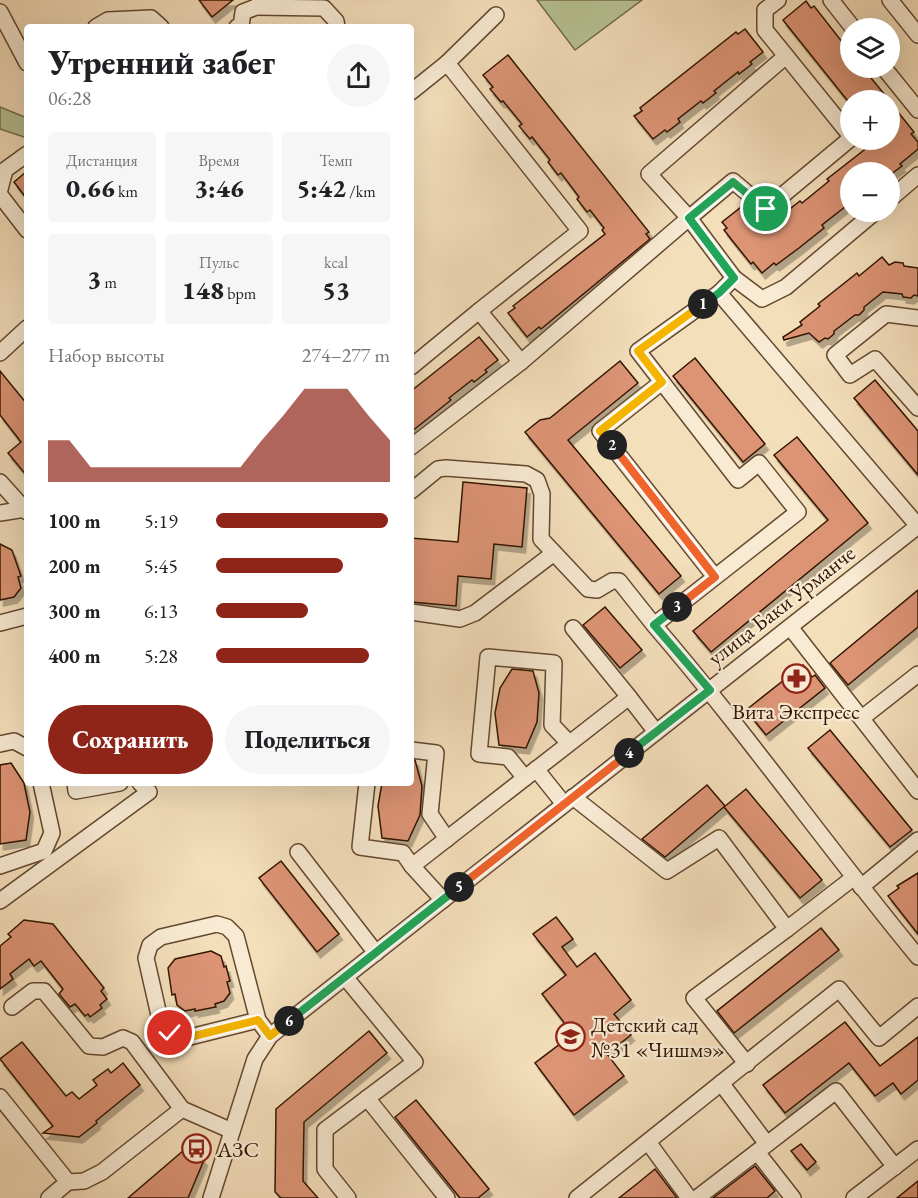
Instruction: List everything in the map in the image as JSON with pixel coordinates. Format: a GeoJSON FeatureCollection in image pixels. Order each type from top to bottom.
{"type":"FeatureCollection","features":[{"type":"Feature","properties":{"kind":"street"},"geometry":{"type":"LineString","coordinates":[[778,0],[765,10],[765,30],[840,124]]}},
{"type":"Feature","properties":{"kind":"street"},"geometry":{"type":"LineString","coordinates":[[831,0],[845,18]]}},
{"type":"Feature","properties":{"kind":"street"},"geometry":{"type":"LineString","coordinates":[[890,0],[918,35]]}},
{"type":"Feature","properties":{"kind":"street"},"geometry":{"type":"LineString","coordinates":[[241,24],[243,12],[259,4],[324,8],[336,24]]}},
{"type":"Feature","properties":{"kind":"street"},"geometry":{"type":"LineString","coordinates":[[0,12],[24,54]]}},
{"type":"Feature","properties":{"kind":"street"},"geometry":{"type":"LineString","coordinates":[[414,90],[447,63],[496,15]]}},
{"type":"Feature","properties":{"kind":"street"},"geometry":{"type":"LineString","coordinates":[[101,24],[108,20],[151,18],[158,24]]}},
{"type":"Feature","properties":{"kind":"street"},"geometry":{"type":"LineString","coordinates":[[786,56],[649,174],[689,218],[734,278],[762,299],[786,287],[863,222]]}},
{"type":"Feature","properties":{"kind":"street"},"geometry":{"type":"LineString","coordinates":[[414,365],[580,231],[447,63]]}},
{"type":"Feature","properties":{"kind":"street"},"geometry":{"type":"LineString","coordinates":[[892,78],[918,110]]}},
{"type":"Feature","properties":{"kind":"street"},"geometry":{"type":"LineString","coordinates":[[414,445],[521,362],[733,182],[766,209],[840,146]]}},
{"type":"Feature","properties":{"kind":"street"},"geometry":{"type":"LineString","coordinates":[[0,189],[5,170],[24,156]]}},
{"type":"Feature","properties":{"kind":"street"},"geometry":{"type":"LineString","coordinates":[[900,190],[918,175]]}},
{"type":"Feature","properties":{"kind":"street"},"geometry":{"type":"LineString","coordinates":[[0,195],[24,226]]}},
{"type":"Feature","properties":{"kind":"street"},"geometry":{"type":"LineString","coordinates":[[654,625],[798,512],[759,463],[738,480],[638,351],[719,293],[734,278]]}},
{"type":"Feature","properties":{"kind":"street"},"geometry":{"type":"LineString","coordinates":[[719,293],[918,526]]}},
{"type":"Feature","properties":{"kind":"street"},"geometry":{"type":"LineString","coordinates":[[479,311],[521,362]]}},
{"type":"Feature","properties":{"kind":"street"},"geometry":{"type":"LineString","coordinates":[[918,318],[886,314],[835,355],[850,375],[875,359],[918,408]]}},
{"type":"Feature","properties":{"kind":"street"},"geometry":{"type":"LineString","coordinates":[[0,353],[24,331]]}},
{"type":"Feature","properties":{"kind":"street"},"geometry":{"type":"LineString","coordinates":[[662,382],[600,431],[715,577]]}},
{"type":"Feature","properties":{"kind":"street"},"geometry":{"type":"LineString","coordinates":[[414,489],[438,469],[446,468],[526,474],[537,480],[542,494],[542,539],[588,589],[597,590],[612,581],[619,581],[710,690],[857,883],[918,957]]}},
{"type":"Feature","properties":{"kind":"street"},"geometry":{"type":"LineString","coordinates":[[0,482],[24,509]]}},
{"type":"Feature","properties":{"kind":"street"},"geometry":{"type":"LineString","coordinates":[[0,513],[24,511]]}},
{"type":"Feature","properties":{"kind":"street","name":"улица Баки Урманче"},"geometry":{"type":"LineString","coordinates":[[211,1198],[255,1059],[270,1036],[918,526]]}},
{"type":"Feature","properties":{"kind":"street"},"geometry":{"type":"LineString","coordinates":[[414,612],[460,619],[475,613],[554,553]]}},
{"type":"Feature","properties":{"kind":"street"},"geometry":{"type":"LineString","coordinates":[[0,623],[24,617]]}},
{"type":"Feature","properties":{"kind":"street"},"geometry":{"type":"LineString","coordinates":[[790,627],[918,792]]}},
{"type":"Feature","properties":{"kind":"street"},"geometry":{"type":"LineString","coordinates":[[573,628],[656,732]]}},
{"type":"Feature","properties":{"kind":"street"},"geometry":{"type":"LineString","coordinates":[[569,743],[552,725],[554,663],[488,657],[479,754],[508,757],[667,871],[719,838],[787,929]]}},
{"type":"Feature","properties":{"kind":"street"},"geometry":{"type":"LineString","coordinates":[[862,718],[918,674]]}},
{"type":"Feature","properties":{"kind":"street"},"geometry":{"type":"LineString","coordinates":[[412,866],[629,697]]}},
{"type":"Feature","properties":{"kind":"street"},"geometry":{"type":"LineString","coordinates":[[0,744],[14,741],[24,746]]}},
{"type":"Feature","properties":{"kind":"street"},"geometry":{"type":"LineString","coordinates":[[414,750],[436,753],[430,814],[447,839]]}},
{"type":"Feature","properties":{"kind":"street"},"geometry":{"type":"LineString","coordinates":[[43,786],[51,833],[48,858]]}},
{"type":"Feature","properties":{"kind":"street"},"geometry":{"type":"LineString","coordinates":[[75,786],[76,791],[104,786]]}},
{"type":"Feature","properties":{"kind":"street"},"geometry":{"type":"LineString","coordinates":[[0,901],[48,858],[149,792],[143,786]]}},
{"type":"Feature","properties":{"kind":"street"},"geometry":{"type":"LineString","coordinates":[[367,786],[360,847],[403,853],[443,900]]}},
{"type":"Feature","properties":{"kind":"street"},"geometry":{"type":"LineString","coordinates":[[747,1064],[694,998],[787,929],[918,840]]}},
{"type":"Feature","properties":{"kind":"street"},"geometry":{"type":"LineString","coordinates":[[298,852],[376,953]]}},
{"type":"Feature","properties":{"kind":"street"},"geometry":{"type":"LineString","coordinates":[[0,866],[48,858]]}},
{"type":"Feature","properties":{"kind":"street"},"geometry":{"type":"LineString","coordinates":[[258,1020],[186,1038],[170,1033],[161,1024],[146,958],[150,945],[161,937],[217,924],[227,927],[236,936],[258,1020],[270,1036]]}},
{"type":"Feature","properties":{"kind":"street"},"geometry":{"type":"LineString","coordinates":[[345,977],[415,1062],[325,1130],[325,1169],[348,1198]]}},
{"type":"Feature","properties":{"kind":"street"},"geometry":{"type":"LineString","coordinates":[[577,1198],[839,989],[879,1038],[918,1006]]}},
{"type":"Feature","properties":{"kind":"street"},"geometry":{"type":"LineString","coordinates":[[12,1007],[33,991],[44,991],[90,1046],[103,1047],[123,1038],[132,1042],[182,1109],[232,1131]]}},
{"type":"Feature","properties":{"kind":"street"},"geometry":{"type":"LineString","coordinates":[[722,1083],[793,1198]]}},
{"type":"Feature","properties":{"kind":"street"},"geometry":{"type":"LineString","coordinates":[[697,1198],[836,1091],[894,1167]]}},
{"type":"Feature","properties":{"kind":"street"},"geometry":{"type":"LineString","coordinates":[[0,1097],[68,1182]]}},
{"type":"Feature","properties":{"kind":"street"},"geometry":{"type":"LineString","coordinates":[[367,1098],[447,1198]]}},
{"type":"Feature","properties":{"kind":"street"},"geometry":{"type":"LineString","coordinates":[[49,1198],[68,1182],[84,1181],[102,1172],[182,1109]]}},
{"type":"Feature","properties":{"kind":"street"},"geometry":{"type":"LineString","coordinates":[[648,1142],[689,1198]]}},
{"type":"Feature","properties":{"kind":"street"},"geometry":{"type":"LineString","coordinates":[[854,1198],[918,1149]]}},
{"type":"Feature","properties":{"kind":"green space"},"geometry":{"type":"Polygon","coordinates":[[[537,0],[642,0],[575,50],[537,0]]]}},
{"type":"Feature","properties":{"kind":"green space"},"geometry":{"type":"Polygon","coordinates":[[[0,107],[24,117],[24,137],[0,129],[0,107]]]}},
{"type":"Feature","properties":{"kind":"building"},"geometry":{"type":"Polygon","coordinates":[[[199,0],[233,0],[212,17],[199,0]]]}},
{"type":"Feature","properties":{"kind":"building"},"geometry":{"type":"Polygon","coordinates":[[[806,1],[811,8],[814,6],[840,39],[840,78],[871,78],[881,90],[840,91],[783,20],[806,1]]]}},
{"type":"Feature","properties":{"kind":"building"},"geometry":{"type":"Polygon","coordinates":[[[745,29],[763,52],[750,62],[752,64],[714,91],[716,93],[703,103],[701,101],[678,119],[680,122],[653,139],[634,116],[642,111],[640,108],[736,32],[738,34],[745,29]]]}},
{"type":"Feature","properties":{"kind":"building"},"geometry":{"type":"Polygon","coordinates":[[[508,55],[649,232],[646,234],[650,239],[541,329],[539,327],[527,337],[508,313],[515,308],[513,306],[605,234],[602,230],[604,228],[590,210],[587,212],[561,173],[558,175],[548,162],[550,160],[532,137],[530,139],[519,126],[522,124],[490,89],[493,87],[483,75],[508,55]]]}},
{"type":"Feature","properties":{"kind":"building"},"geometry":{"type":"Polygon","coordinates":[[[900,114],[914,132],[911,134],[918,142],[918,149],[900,164],[900,162],[849,162],[864,150],[900,150],[900,114]]]}},
{"type":"Feature","properties":{"kind":"building"},"geometry":{"type":"Polygon","coordinates":[[[840,169],[840,211],[822,225],[824,228],[799,248],[762,273],[753,262],[751,264],[724,230],[727,228],[722,222],[745,204],[767,227],[800,201],[802,203],[829,181],[827,179],[840,169]]]}},
{"type":"Feature","properties":{"kind":"building"},"geometry":{"type":"Polygon","coordinates":[[[24,174],[24,195],[14,182],[24,174]]]}},
{"type":"Feature","properties":{"kind":"building"},"geometry":{"type":"Polygon","coordinates":[[[882,257],[889,265],[895,262],[918,268],[918,296],[914,295],[911,298],[903,297],[902,294],[883,292],[864,307],[859,315],[855,315],[834,331],[828,339],[825,338],[819,342],[809,333],[784,340],[783,337],[802,325],[800,322],[820,306],[818,304],[857,273],[859,276],[882,257]]]}},
{"type":"Feature","properties":{"kind":"building"},"geometry":{"type":"Polygon","coordinates":[[[479,337],[498,360],[485,370],[487,372],[474,382],[472,380],[449,398],[451,400],[414,430],[414,389],[479,337]]]}},
{"type":"Feature","properties":{"kind":"building"},"geometry":{"type":"Polygon","coordinates":[[[695,358],[765,444],[743,462],[673,376],[695,358]]]}},
{"type":"Feature","properties":{"kind":"building"},"geometry":{"type":"Polygon","coordinates":[[[620,361],[638,383],[568,440],[681,576],[659,594],[525,432],[540,420],[550,418],[620,361]]]}},
{"type":"Feature","properties":{"kind":"building"},"geometry":{"type":"Polygon","coordinates":[[[0,371],[24,400],[24,472],[8,453],[21,442],[0,415],[0,371]]]}},
{"type":"Feature","properties":{"kind":"building"},"geometry":{"type":"Polygon","coordinates":[[[875,380],[918,431],[918,475],[854,398],[875,380]]]}},
{"type":"Feature","properties":{"kind":"building"},"geometry":{"type":"Polygon","coordinates":[[[797,437],[868,523],[711,652],[693,631],[828,520],[774,455],[797,437]]]}},
{"type":"Feature","properties":{"kind":"building"},"geometry":{"type":"Polygon","coordinates":[[[463,482],[527,488],[522,547],[494,544],[491,579],[458,576],[456,606],[414,602],[414,538],[458,542],[463,482]]]}},
{"type":"Feature","properties":{"kind":"building"},"geometry":{"type":"Polygon","coordinates":[[[0,544],[12,550],[21,576],[18,577],[21,588],[14,597],[0,600],[0,544]]]}},
{"type":"Feature","properties":{"kind":"building"},"geometry":{"type":"Polygon","coordinates":[[[918,590],[918,627],[848,685],[830,663],[918,590]]]}},
{"type":"Feature","properties":{"kind":"building"},"geometry":{"type":"Polygon","coordinates":[[[605,607],[642,650],[620,668],[583,625],[605,607]]]}},
{"type":"Feature","properties":{"kind":"building"},"geometry":{"type":"Polygon","coordinates":[[[803,665],[825,688],[766,735],[746,710],[803,665]]]}},
{"type":"Feature","properties":{"kind":"building"},"geometry":{"type":"Polygon","coordinates":[[[512,669],[533,671],[539,693],[537,722],[526,748],[499,745],[495,713],[500,688],[512,669]]]}},
{"type":"Feature","properties":{"kind":"building"},"geometry":{"type":"Polygon","coordinates":[[[830,730],[912,830],[890,847],[808,748],[830,730]]]}},
{"type":"Feature","properties":{"kind":"building"},"geometry":{"type":"Polygon","coordinates":[[[415,760],[422,786],[420,815],[408,841],[382,838],[378,806],[381,786],[414,786],[415,760]]]}},
{"type":"Feature","properties":{"kind":"building"},"geometry":{"type":"Polygon","coordinates":[[[11,763],[24,783],[30,812],[26,840],[0,844],[0,765],[11,763]]]}},
{"type":"Feature","properties":{"kind":"building"},"geometry":{"type":"Polygon","coordinates":[[[707,785],[725,806],[665,857],[642,839],[707,785]]]}},
{"type":"Feature","properties":{"kind":"building"},"geometry":{"type":"Polygon","coordinates":[[[746,789],[822,880],[800,898],[724,807],[746,789]]]}},
{"type":"Feature","properties":{"kind":"building"},"geometry":{"type":"Polygon","coordinates":[[[281,861],[339,934],[317,952],[259,878],[281,861]]]}},
{"type":"Feature","properties":{"kind":"building"},"geometry":{"type":"Polygon","coordinates":[[[918,873],[918,934],[888,896],[899,888],[897,886],[918,873]]]}},
{"type":"Feature","properties":{"kind":"building"},"geometry":{"type":"Polygon","coordinates":[[[556,917],[573,939],[562,947],[577,967],[595,953],[631,1000],[614,1014],[631,1035],[607,1054],[624,1076],[574,1115],[535,1063],[573,1034],[542,994],[566,975],[533,934],[556,917]]]}},
{"type":"Feature","properties":{"kind":"building"},"geometry":{"type":"Polygon","coordinates":[[[24,920],[53,924],[104,988],[101,991],[107,999],[100,1005],[102,1008],[90,1017],[88,1014],[85,1016],[75,1004],[70,1007],[59,994],[63,989],[41,961],[34,966],[29,959],[10,974],[13,979],[0,989],[0,946],[11,937],[8,934],[24,920]]]}},
{"type":"Feature","properties":{"kind":"building"},"geometry":{"type":"Polygon","coordinates":[[[821,928],[839,950],[734,1033],[717,1011],[821,928]]]}},
{"type":"Feature","properties":{"kind":"building"},"geometry":{"type":"Polygon","coordinates":[[[211,951],[221,956],[224,967],[226,966],[230,993],[224,1001],[215,1004],[216,1007],[185,1011],[177,1005],[175,994],[172,995],[168,968],[175,959],[211,951]]]}},
{"type":"Feature","properties":{"kind":"building"},"geometry":{"type":"Polygon","coordinates":[[[845,1022],[880,1066],[918,1037],[918,1080],[901,1094],[893,1083],[875,1096],[849,1063],[785,1113],[763,1085],[845,1022]]]}},
{"type":"Feature","properties":{"kind":"building"},"geometry":{"type":"Polygon","coordinates":[[[369,1031],[387,1053],[304,1122],[303,1181],[318,1198],[281,1198],[275,1192],[276,1109],[369,1031]]]}},
{"type":"Feature","properties":{"kind":"building"},"geometry":{"type":"Polygon","coordinates":[[[22,1042],[66,1096],[72,1092],[79,1099],[97,1085],[93,1080],[108,1069],[111,1073],[123,1063],[140,1085],[79,1137],[43,1133],[53,1126],[0,1059],[22,1042]]]}},
{"type":"Feature","properties":{"kind":"building"},"geometry":{"type":"Polygon","coordinates":[[[416,1100],[489,1189],[478,1198],[460,1198],[395,1117],[416,1100]]]}},
{"type":"Feature","properties":{"kind":"building"},"geometry":{"type":"Polygon","coordinates":[[[191,1144],[204,1160],[188,1198],[128,1198],[191,1144]]]}},
{"type":"Feature","properties":{"kind":"building"},"geometry":{"type":"Polygon","coordinates":[[[801,1144],[816,1162],[807,1170],[791,1151],[801,1144]]]}},
{"type":"Feature","properties":{"kind":"building"},"geometry":{"type":"Polygon","coordinates":[[[755,1166],[775,1191],[767,1198],[713,1198],[755,1166]]]}},
{"type":"Feature","properties":{"kind":"building"},"geometry":{"type":"Polygon","coordinates":[[[655,1169],[677,1198],[619,1198],[638,1183],[655,1169]]]}},
{"type":"Feature","properties":{"kind":"building"},"geometry":{"type":"Polygon","coordinates":[[[918,1181],[918,1198],[897,1198],[918,1181]]]}},
{"type":"Feature","properties":{"kind":"place","name":"Вита Экспресс"},"geometry":{"type":"Point","coordinates":[796,679]}},
{"type":"Feature","properties":{"kind":"place","name":"Детский сад №31 «Чишмэ»"},"geometry":{"type":"Point","coordinates":[570,1037]}},
{"type":"Feature","properties":{"kind":"place","name":"АЗС"},"geometry":{"type":"Point","coordinates":[196,1149]}},
{"type":"Feature","properties":{"kind":"route"},"geometry":{"type":"LineString","coordinates":[[170,1033],[186,1038],[258,1020],[270,1036],[710,690],[654,625],[715,577],[600,431],[662,382],[638,351],[719,293],[734,278],[689,218],[733,182],[766,209]]}}]}
